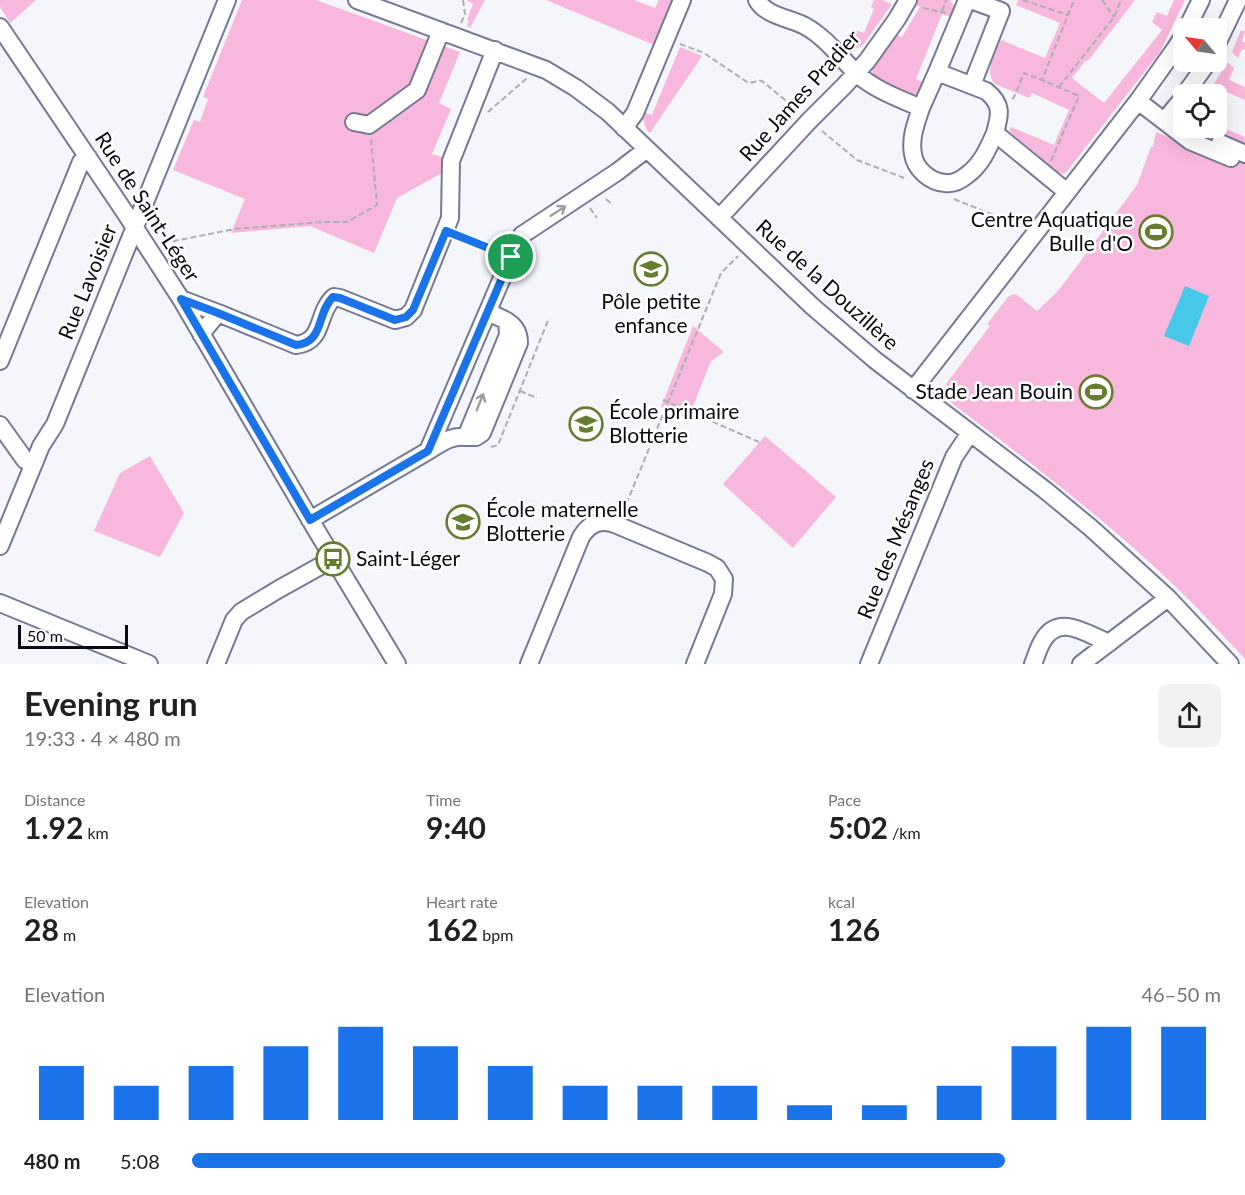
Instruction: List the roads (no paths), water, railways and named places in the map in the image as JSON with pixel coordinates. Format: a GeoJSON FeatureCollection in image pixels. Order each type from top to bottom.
{"type":"FeatureCollection","features":[{"type":"Feature","properties":{"kind":"street","name":"Rue Lavoisier"},"geometry":{"type":"LineString","coordinates":[[0,546],[41,446],[55,424],[227,0]]}},
{"type":"Feature","properties":{"kind":"street","name":"Rue de la Douzillère"},"geometry":{"type":"LineString","coordinates":[[357,0],[546,70],[576,88],[608,112],[813,307],[855,344],[1083,522],[1168,598],[1230,664]]}},
{"type":"Feature","properties":{"kind":"street"},"geometry":{"type":"LineString","coordinates":[[624,128],[635,113],[682,0]]}},
{"type":"Feature","properties":{"kind":"street"},"geometry":{"type":"LineString","coordinates":[[757,0],[765,9],[811,30],[873,86],[921,108]]}},
{"type":"Feature","properties":{"kind":"street"},"geometry":{"type":"LineString","coordinates":[[937,72],[972,86],[986,91],[993,96],[999,109],[995,133],[984,157],[966,176],[956,182],[945,183],[922,172],[916,165],[912,137],[921,108],[960,18],[969,0],[1004,6],[972,86]]}},
{"type":"Feature","properties":{"kind":"street"},"geometry":{"type":"LineString","coordinates":[[1192,18],[1201,0]]}},
{"type":"Feature","properties":{"kind":"street"},"geometry":{"type":"LineString","coordinates":[[1227,23],[1238,0]]}},
{"type":"Feature","properties":{"kind":"street","name":"Rue James Pradier"},"geometry":{"type":"LineString","coordinates":[[719,218],[867,61],[913,4]]}},
{"type":"Feature","properties":{"kind":"street","name":"Rue de Saint-Léger"},"geometry":{"type":"LineString","coordinates":[[0,27],[181,299],[397,664]]}},
{"type":"Feature","properties":{"kind":"street"},"geometry":{"type":"LineString","coordinates":[[362,123],[417,90],[441,31]]}},
{"type":"Feature","properties":{"kind":"street"},"geometry":{"type":"LineString","coordinates":[[181,299],[296,345],[305,344],[314,338],[328,302],[333,297],[395,320],[406,317],[413,310],[446,231],[450,218],[452,161],[495,50]]}},
{"type":"Feature","properties":{"kind":"street"},"geometry":{"type":"LineString","coordinates":[[913,390],[1173,53]]}},
{"type":"Feature","properties":{"kind":"street"},"geometry":{"type":"LineString","coordinates":[[1138,101],[1190,141],[1238,156]]}},
{"type":"Feature","properties":{"kind":"street"},"geometry":{"type":"LineString","coordinates":[[1170,126],[1173,119]]}},
{"type":"Feature","properties":{"kind":"street"},"geometry":{"type":"LineString","coordinates":[[995,133],[1067,192]]}},
{"type":"Feature","properties":{"kind":"street"},"geometry":{"type":"LineString","coordinates":[[428,451],[519,239],[525,232],[647,149]]}},
{"type":"Feature","properties":{"kind":"street"},"geometry":{"type":"LineString","coordinates":[[0,361],[81,162],[88,157]]}},
{"type":"Feature","properties":{"kind":"street"},"geometry":{"type":"LineString","coordinates":[[310,520],[448,439],[476,437],[482,433],[519,343],[515,329],[507,321],[488,312]]}},
{"type":"Feature","properties":{"kind":"street"},"geometry":{"type":"LineString","coordinates":[[201,334],[218,313]]}},
{"type":"Feature","properties":{"kind":"street"},"geometry":{"type":"LineString","coordinates":[[0,425],[25,460],[33,464]]}},
{"type":"Feature","properties":{"kind":"street","name":"Rue des Mésanges"},"geometry":{"type":"LineString","coordinates":[[869,664],[954,457],[970,433]]}},
{"type":"Feature","properties":{"kind":"street"},"geometry":{"type":"LineString","coordinates":[[529,664],[577,547],[586,530],[596,522],[603,521],[717,568],[724,579],[723,594],[694,664]]}},
{"type":"Feature","properties":{"kind":"street"},"geometry":{"type":"LineString","coordinates":[[216,664],[234,620],[241,612],[333,559]]}},
{"type":"Feature","properties":{"kind":"street"},"geometry":{"type":"LineString","coordinates":[[1081,664],[1168,598]]}},
{"type":"Feature","properties":{"kind":"street"},"geometry":{"type":"LineString","coordinates":[[0,603],[149,664]]}},
{"type":"Feature","properties":{"kind":"street"},"geometry":{"type":"LineString","coordinates":[[1033,664],[1042,642],[1055,628],[1072,627],[1109,644]]}},
{"type":"Feature","properties":{"kind":"water"},"geometry":{"type":"Polygon","coordinates":[[[1185,286],[1209,296],[1189,346],[1164,336],[1185,286]]]}},
{"type":"Feature","properties":{"kind":"place","name":"Centre Aquatique Bulle d'O"},"geometry":{"type":"Point","coordinates":[1156,232]}},
{"type":"Feature","properties":{"kind":"place","name":"Pôle petite enfance"},"geometry":{"type":"Point","coordinates":[651,269]}},
{"type":"Feature","properties":{"kind":"place","name":"Stade Jean Bouin"},"geometry":{"type":"Point","coordinates":[1096,392]}},
{"type":"Feature","properties":{"kind":"place","name":"École primaire Blotterie"},"geometry":{"type":"Point","coordinates":[586,424]}},
{"type":"Feature","properties":{"kind":"place","name":"École maternelle Blotterie"},"geometry":{"type":"Point","coordinates":[463,522]}},
{"type":"Feature","properties":{"kind":"place","name":"Saint-Léger"},"geometry":{"type":"Point","coordinates":[333,559]}}]}
